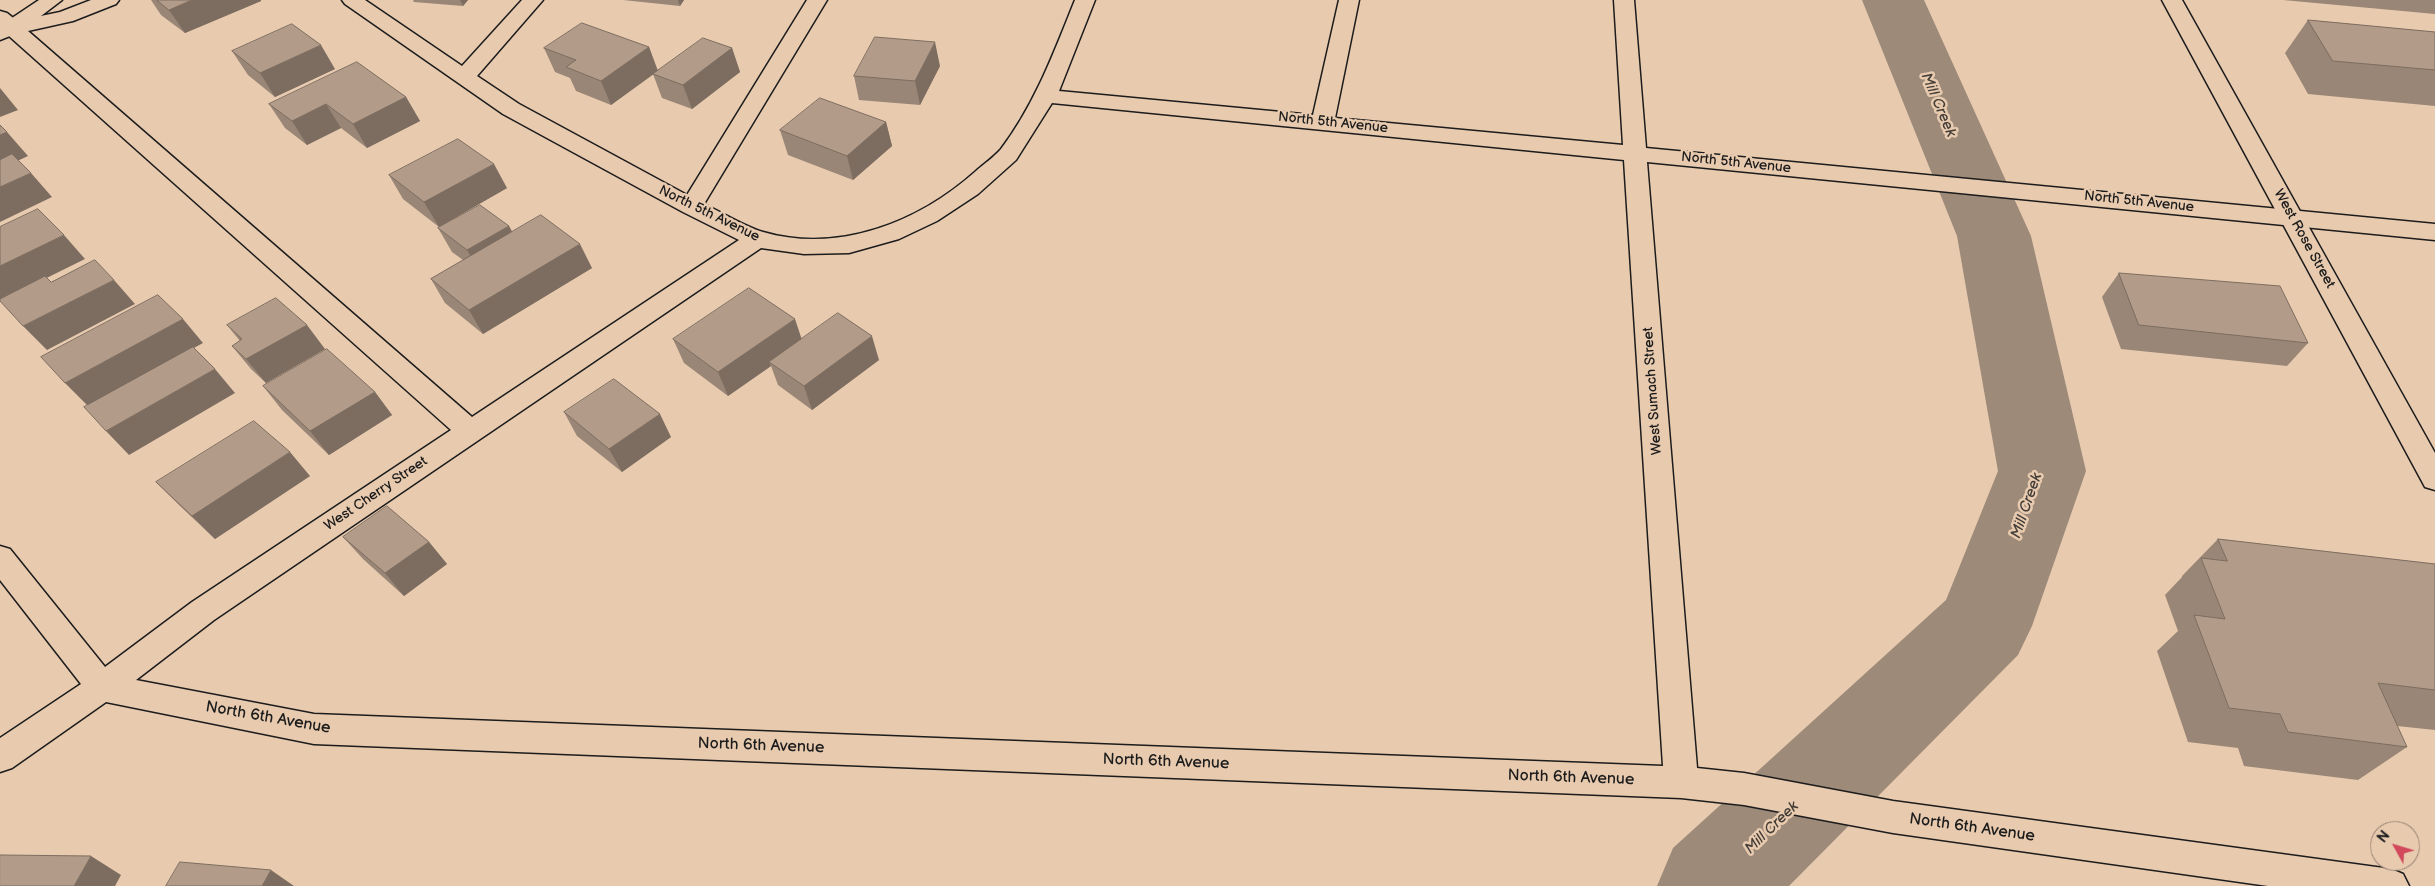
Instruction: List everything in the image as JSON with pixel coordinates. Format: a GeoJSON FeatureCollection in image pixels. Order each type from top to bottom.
{"type":"FeatureCollection","features":[{"type":"Feature","properties":{"kind":"street"},"geometry":{"type":"LineString","coordinates":[[4,26],[52,0]]}},
{"type":"Feature","properties":{"kind":"street"},"geometry":{"type":"LineString","coordinates":[[4,26],[66,17],[109,0]]}},
{"type":"Feature","properties":{"kind":"street","name":"North 5th Avenue"},"geometry":{"type":"LineString","coordinates":[[352,0],[511,109],[691,207],[757,239],[804,246],[849,245],[891,233],[930,216],[970,189],[1008,155],[1046,96],[2435,232]]}},
{"type":"Feature","properties":{"kind":"street"},"geometry":{"type":"LineString","coordinates":[[464,77],[534,0]]}},
{"type":"Feature","properties":{"kind":"street"},"geometry":{"type":"LineString","coordinates":[[691,207],[817,0]]}},
{"type":"Feature","properties":{"kind":"street"},"geometry":{"type":"LineString","coordinates":[[1046,96],[1085,0]]}},
{"type":"Feature","properties":{"kind":"street"},"geometry":{"type":"LineString","coordinates":[[1323,122],[1349,0]]}},
{"type":"Feature","properties":{"kind":"street","name":"West Sumach Street"},"geometry":{"type":"LineString","coordinates":[[1624,0],[1681,782]]}},
{"type":"Feature","properties":{"kind":"street","name":"West Rose Street"},"geometry":{"type":"LineString","coordinates":[[2172,0],[2435,479]]}},
{"type":"Feature","properties":{"kind":"street"},"geometry":{"type":"LineString","coordinates":[[4,26],[470,430]]}},
{"type":"Feature","properties":{"kind":"street","name":"West Cherry Street"},"geometry":{"type":"LineString","coordinates":[[0,757],[102,687],[203,611],[757,239]]}},
{"type":"Feature","properties":{"kind":"street"},"geometry":{"type":"LineString","coordinates":[[0,558],[102,687]]}},
{"type":"Feature","properties":{"kind":"street","name":"North 6th Avenue"},"geometry":{"type":"LineString","coordinates":[[102,687],[314,729],[1681,782],[1744,789],[1893,817],[2391,886]]}},
{"type":"Feature","properties":{"kind":"building"},"geometry":{"type":"Polygon","coordinates":[[[157,0],[192,0],[169,10],[157,0]]]}},
{"type":"Feature","properties":{"kind":"building"},"geometry":{"type":"Polygon","coordinates":[[[2308,20],[2435,32],[2435,70],[2333,61],[2308,20]]]}},
{"type":"Feature","properties":{"kind":"building"},"geometry":{"type":"Polygon","coordinates":[[[582,23],[649,47],[601,81],[566,67],[576,60],[544,48],[582,23]]]}},
{"type":"Feature","properties":{"kind":"building"},"geometry":{"type":"Polygon","coordinates":[[[292,24],[321,45],[260,73],[232,51],[292,24]]]}},
{"type":"Feature","properties":{"kind":"building"},"geometry":{"type":"Polygon","coordinates":[[[875,37],[935,42],[915,81],[854,76],[875,37]]]}},
{"type":"Feature","properties":{"kind":"building"},"geometry":{"type":"Polygon","coordinates":[[[703,38],[732,48],[683,85],[653,74],[703,38]]]}},
{"type":"Feature","properties":{"kind":"building"},"geometry":{"type":"Polygon","coordinates":[[[357,62],[406,97],[353,124],[326,104],[292,121],[269,104],[357,62]]]}},
{"type":"Feature","properties":{"kind":"building"},"geometry":{"type":"Polygon","coordinates":[[[820,98],[886,122],[847,156],[780,130],[820,98]]]}},
{"type":"Feature","properties":{"kind":"building"},"geometry":{"type":"Polygon","coordinates":[[[0,125],[7,132],[0,135],[0,125]]]}},
{"type":"Feature","properties":{"kind":"building"},"geometry":{"type":"Polygon","coordinates":[[[458,139],[494,164],[424,202],[389,175],[458,139]]]}},
{"type":"Feature","properties":{"kind":"building"},"geometry":{"type":"Polygon","coordinates":[[[12,154],[31,173],[0,187],[0,160],[12,154]]]}},
{"type":"Feature","properties":{"kind":"building"},"geometry":{"type":"Polygon","coordinates":[[[480,205],[509,226],[467,250],[438,228],[480,205]]]}},
{"type":"Feature","properties":{"kind":"building"},"geometry":{"type":"Polygon","coordinates":[[[38,209],[64,235],[0,266],[0,227],[38,209]]]}},
{"type":"Feature","properties":{"kind":"building"},"geometry":{"type":"Polygon","coordinates":[[[541,215],[580,244],[469,310],[431,279],[541,215]]]}},
{"type":"Feature","properties":{"kind":"building"},"geometry":{"type":"Polygon","coordinates":[[[95,260],[114,280],[23,326],[0,301],[0,299],[45,276],[51,282],[95,260]]]}},
{"type":"Feature","properties":{"kind":"building"},"geometry":{"type":"Polygon","coordinates":[[[2119,273],[2280,286],[2308,343],[2139,325],[2119,273]]]}},
{"type":"Feature","properties":{"kind":"building"},"geometry":{"type":"Polygon","coordinates":[[[749,288],[795,319],[718,372],[673,339],[749,288]]]}},
{"type":"Feature","properties":{"kind":"building"},"geometry":{"type":"Polygon","coordinates":[[[158,295],[183,319],[65,383],[41,357],[158,295]]]}},
{"type":"Feature","properties":{"kind":"building"},"geometry":{"type":"Polygon","coordinates":[[[276,298],[307,325],[246,359],[232,346],[242,339],[227,325],[276,298]]]}},
{"type":"Feature","properties":{"kind":"building"},"geometry":{"type":"Polygon","coordinates":[[[838,313],[872,336],[804,386],[769,362],[838,313]]]}},
{"type":"Feature","properties":{"kind":"building"},"geometry":{"type":"Polygon","coordinates":[[[193,347],[215,369],[106,431],[84,407],[193,347]]]}},
{"type":"Feature","properties":{"kind":"building"},"geometry":{"type":"Polygon","coordinates":[[[327,349],[375,392],[310,431],[263,386],[327,349]]]}},
{"type":"Feature","properties":{"kind":"building"},"geometry":{"type":"Polygon","coordinates":[[[614,379],[660,414],[609,449],[564,412],[614,379]]]}},
{"type":"Feature","properties":{"kind":"building"},"geometry":{"type":"Polygon","coordinates":[[[254,421],[290,452],[192,516],[156,482],[254,421]]]}},
{"type":"Feature","properties":{"kind":"building"},"geometry":{"type":"Polygon","coordinates":[[[387,506],[429,542],[385,573],[343,537],[387,506]]]}},
{"type":"Feature","properties":{"kind":"building"},"geometry":{"type":"Polygon","coordinates":[[[2218,539],[2435,564],[2435,690],[2378,683],[2407,747],[2288,732],[2280,714],[2229,708],[2194,615],[2225,619],[2201,558],[2227,561],[2218,539]]]}},
{"type":"Feature","properties":{"kind":"building"},"geometry":{"type":"Polygon","coordinates":[[[0,855],[91,856],[74,886],[0,886],[0,855]]]}},
{"type":"Feature","properties":{"kind":"building"},"geometry":{"type":"Polygon","coordinates":[[[180,862],[271,870],[262,886],[166,886],[180,862]]]}},
{"type":"Feature","properties":{"kind":"waterway","name":"Mill Creek"},"geometry":{"type":"LineString","coordinates":[[1712,886],[1984,626],[2042,471],[1994,236],[1893,0]]}}]}
